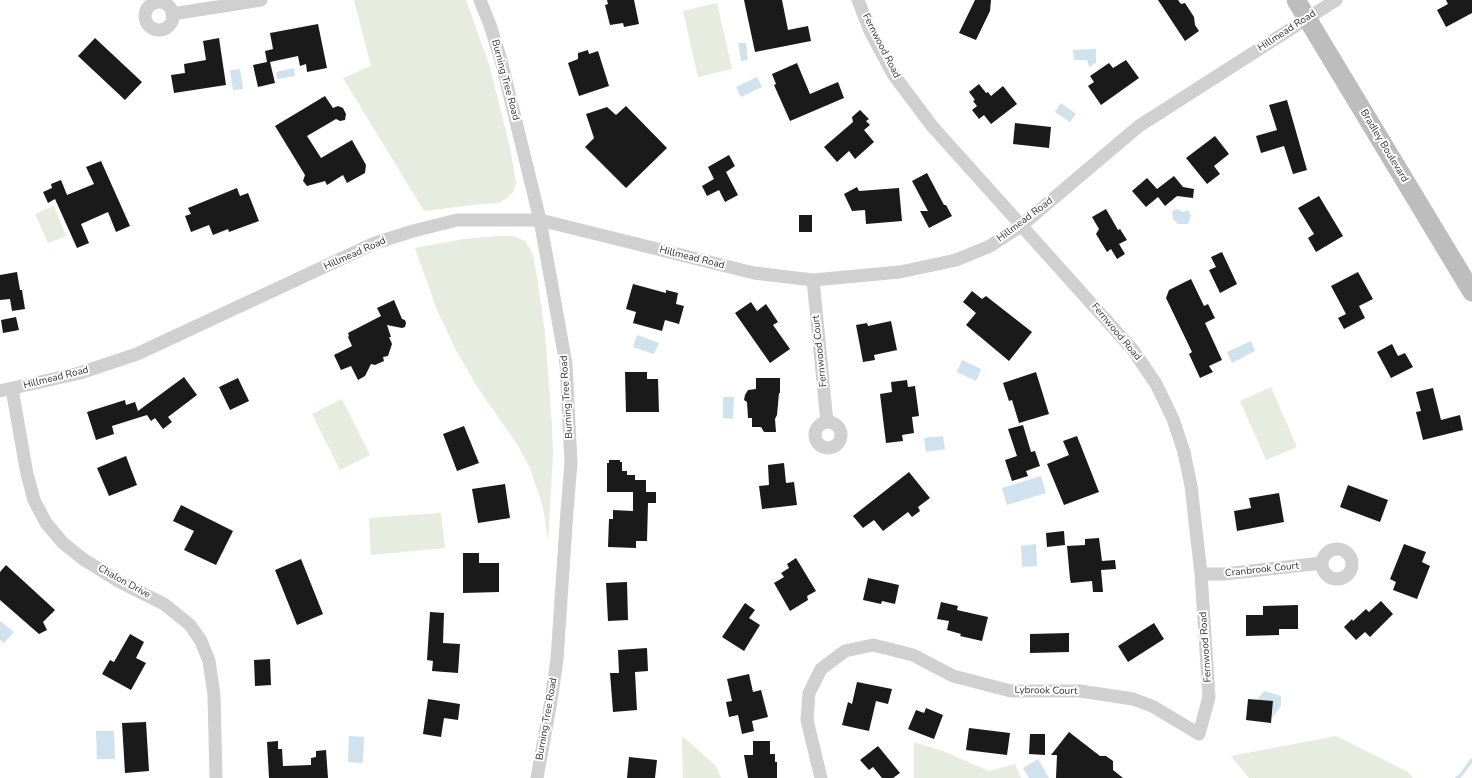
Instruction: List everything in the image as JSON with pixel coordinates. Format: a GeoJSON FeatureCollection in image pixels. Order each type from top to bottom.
{"type":"FeatureCollection","features":[{"type":"Feature","properties":{"kind":"main road","name":"Bradley Boulevard"},"geometry":{"type":"LineString","coordinates":[[1296,0],[1472,292]]}},
{"type":"Feature","properties":{"kind":"street"},"geometry":{"type":"LineString","coordinates":[[172,14],[261,0]]}},
{"type":"Feature","properties":{"kind":"street","name":"Burning Tree Road"},"geometry":{"type":"LineString","coordinates":[[480,0],[501,60],[540,220],[566,364],[571,463],[557,658],[537,778]]}},
{"type":"Feature","properties":{"kind":"street","name":"Fernwood Road"},"geometry":{"type":"LineString","coordinates":[[858,0],[872,33],[893,74],[932,126],[1022,224],[1133,350],[1156,384],[1173,419],[1184,452],[1191,486],[1201,574],[1209,697],[1199,734]]}},
{"type":"Feature","properties":{"kind":"street","name":"Hillmead Road"},"geometry":{"type":"LineString","coordinates":[[6,390],[80,373],[137,354],[375,243],[413,231],[457,220],[540,220],[754,273],[813,280],[900,272],[956,260],[990,246],[1022,224],[1139,126],[1336,0]]}},
{"type":"Feature","properties":{"kind":"street","name":"Fernwood Court"},"geometry":{"type":"LineString","coordinates":[[813,280],[827,422]]}},
{"type":"Feature","properties":{"kind":"street","name":"Chalon Drive"},"geometry":{"type":"LineString","coordinates":[[6,390],[34,500],[46,523],[63,543],[83,559],[120,582],[164,604],[190,625],[201,641],[209,661],[214,695],[216,778]]}},
{"type":"Feature","properties":{"kind":"street","name":"Cranbrook Court"},"geometry":{"type":"LineString","coordinates":[[1201,574],[1224,574],[1322,563]]}},
{"type":"Feature","properties":{"kind":"street","name":"Lybrook Court"},"geometry":{"type":"LineString","coordinates":[[821,778],[807,720],[809,693],[821,669],[845,651],[873,645],[913,655],[953,676],[1011,691],[1080,691],[1133,700],[1152,706],[1199,734]]}},
{"type":"Feature","properties":{"kind":"shaded area"},"geometry":{"type":"Polygon","coordinates":[[[354,0],[466,0],[489,64],[510,147],[516,183],[513,192],[507,198],[499,203],[424,211],[343,78],[371,66],[354,0]]]}},
{"type":"Feature","properties":{"kind":"shaded area"},"geometry":{"type":"Polygon","coordinates":[[[717,3],[732,69],[698,77],[683,11],[717,3]]]}},
{"type":"Feature","properties":{"kind":"shaded area"},"geometry":{"type":"Polygon","coordinates":[[[54,206],[66,236],[48,243],[35,214],[54,206]]]}},
{"type":"Feature","properties":{"kind":"shaded area"},"geometry":{"type":"Polygon","coordinates":[[[513,236],[525,241],[532,252],[536,271],[545,332],[552,425],[553,455],[548,541],[543,507],[530,468],[517,444],[478,388],[456,350],[437,310],[415,248],[464,239],[513,236]]]}},
{"type":"Feature","properties":{"kind":"shaded area"},"geometry":{"type":"Polygon","coordinates":[[[1271,387],[1297,447],[1266,460],[1240,401],[1271,387]]]}},
{"type":"Feature","properties":{"kind":"shaded area"},"geometry":{"type":"Polygon","coordinates":[[[342,399],[370,455],[340,470],[312,414],[342,399]]]}},
{"type":"Feature","properties":{"kind":"shaded area"},"geometry":{"type":"Polygon","coordinates":[[[441,513],[445,548],[371,555],[369,518],[441,513]]]}},
{"type":"Feature","properties":{"kind":"shaded area"},"geometry":{"type":"Polygon","coordinates":[[[682,736],[715,765],[721,778],[683,778],[682,736]]]}},
{"type":"Feature","properties":{"kind":"shaded area"},"geometry":{"type":"Polygon","coordinates":[[[1336,736],[1408,772],[1413,778],[1249,778],[1231,756],[1336,736]]]}},
{"type":"Feature","properties":{"kind":"shaded area"},"geometry":{"type":"Polygon","coordinates":[[[914,742],[943,751],[989,771],[1015,764],[1021,778],[914,778],[914,742]]]}},
{"type":"Feature","properties":{"kind":"water"},"geometry":{"type":"Polygon","coordinates":[[[738,43],[746,43],[748,60],[741,61],[738,43]]]}},
{"type":"Feature","properties":{"kind":"water"},"geometry":{"type":"Polygon","coordinates":[[[1096,49],[1096,63],[1089,67],[1087,60],[1074,60],[1073,50],[1096,49]]]}},
{"type":"Feature","properties":{"kind":"water"},"geometry":{"type":"Polygon","coordinates":[[[294,68],[295,76],[277,79],[276,72],[294,68]]]}},
{"type":"Feature","properties":{"kind":"water"},"geometry":{"type":"Polygon","coordinates":[[[240,69],[243,89],[233,90],[230,70],[240,69]]]}},
{"type":"Feature","properties":{"kind":"water"},"geometry":{"type":"Polygon","coordinates":[[[757,77],[762,87],[741,97],[736,87],[757,77]]]}},
{"type":"Feature","properties":{"kind":"water"},"geometry":{"type":"Polygon","coordinates":[[[1061,103],[1076,114],[1070,122],[1055,112],[1061,103]]]}},
{"type":"Feature","properties":{"kind":"water"},"geometry":{"type":"Polygon","coordinates":[[[1177,209],[1182,212],[1188,210],[1191,215],[1188,224],[1178,224],[1173,219],[1172,211],[1177,209]]]}},
{"type":"Feature","properties":{"kind":"water"},"geometry":{"type":"Polygon","coordinates":[[[637,335],[659,343],[654,354],[633,347],[637,335]]]}},
{"type":"Feature","properties":{"kind":"water"},"geometry":{"type":"Polygon","coordinates":[[[1251,341],[1255,351],[1232,363],[1227,352],[1251,341]]]}},
{"type":"Feature","properties":{"kind":"water"},"geometry":{"type":"Polygon","coordinates":[[[962,360],[981,369],[976,381],[957,372],[962,360]]]}},
{"type":"Feature","properties":{"kind":"water"},"geometry":{"type":"Polygon","coordinates":[[[723,397],[734,397],[733,419],[723,418],[723,397]]]}},
{"type":"Feature","properties":{"kind":"water"},"geometry":{"type":"Polygon","coordinates":[[[943,436],[945,449],[926,452],[924,438],[943,436]]]}},
{"type":"Feature","properties":{"kind":"water"},"geometry":{"type":"Polygon","coordinates":[[[1041,476],[1046,493],[1007,505],[1002,488],[1041,476]]]}},
{"type":"Feature","properties":{"kind":"water"},"geometry":{"type":"Polygon","coordinates":[[[1036,544],[1037,566],[1022,567],[1021,546],[1036,544]]]}},
{"type":"Feature","properties":{"kind":"water"},"geometry":{"type":"Polygon","coordinates":[[[0,621],[14,632],[4,643],[0,640],[0,621]]]}},
{"type":"Feature","properties":{"kind":"water"},"geometry":{"type":"Polygon","coordinates":[[[1264,691],[1281,696],[1281,706],[1272,718],[1273,702],[1257,700],[1264,691]]]}},
{"type":"Feature","properties":{"kind":"water"},"geometry":{"type":"Polygon","coordinates":[[[96,731],[114,731],[115,759],[97,759],[96,731]]]}},
{"type":"Feature","properties":{"kind":"water"},"geometry":{"type":"Polygon","coordinates":[[[349,736],[364,737],[363,763],[348,762],[349,736]]]}},
{"type":"Feature","properties":{"kind":"water"},"geometry":{"type":"Polygon","coordinates":[[[1038,759],[1049,778],[1029,778],[1023,768],[1038,759]]]}},
{"type":"Feature","properties":{"kind":"building"},"geometry":{"type":"Polygon","coordinates":[[[607,0],[634,0],[639,24],[624,27],[623,23],[610,25],[605,5],[608,4],[607,0]]]}},
{"type":"Feature","properties":{"kind":"building"},"geometry":{"type":"Polygon","coordinates":[[[744,0],[782,0],[788,30],[808,26],[811,41],[755,52],[744,0]]]}},
{"type":"Feature","properties":{"kind":"building"},"geometry":{"type":"Polygon","coordinates":[[[975,0],[991,0],[990,11],[976,40],[959,33],[975,0]]]}},
{"type":"Feature","properties":{"kind":"building"},"geometry":{"type":"Polygon","coordinates":[[[1158,0],[1178,0],[1181,4],[1185,3],[1194,17],[1195,25],[1199,31],[1185,41],[1158,0]]]}},
{"type":"Feature","properties":{"kind":"building"},"geometry":{"type":"Polygon","coordinates":[[[1446,0],[1472,0],[1472,13],[1446,27],[1437,10],[1448,4],[1446,0]]]}},
{"type":"Feature","properties":{"kind":"building"},"geometry":{"type":"Polygon","coordinates":[[[318,24],[327,68],[307,72],[306,64],[300,66],[298,56],[270,62],[275,83],[258,87],[253,65],[267,62],[265,51],[273,49],[270,33],[318,24]]]}},
{"type":"Feature","properties":{"kind":"building"},"geometry":{"type":"Polygon","coordinates":[[[95,38],[142,82],[125,100],[78,56],[95,38]]]}},
{"type":"Feature","properties":{"kind":"building"},"geometry":{"type":"Polygon","coordinates":[[[219,38],[226,85],[174,93],[171,75],[185,73],[184,64],[206,60],[203,41],[219,38]]]}},
{"type":"Feature","properties":{"kind":"building"},"geometry":{"type":"Polygon","coordinates":[[[588,50],[589,54],[598,51],[609,86],[579,96],[568,63],[578,59],[578,53],[588,50]]]}},
{"type":"Feature","properties":{"kind":"building"},"geometry":{"type":"Polygon","coordinates":[[[1126,60],[1139,78],[1101,105],[1088,86],[1094,82],[1090,76],[1109,63],[1113,68],[1126,60]]]}},
{"type":"Feature","properties":{"kind":"building"},"geometry":{"type":"Polygon","coordinates":[[[797,63],[810,94],[838,82],[844,98],[790,121],[774,85],[776,84],[772,74],[797,63]]]}},
{"type":"Feature","properties":{"kind":"building"},"geometry":{"type":"Polygon","coordinates":[[[979,84],[986,93],[988,92],[991,96],[1003,86],[1017,104],[991,124],[984,115],[979,119],[972,110],[977,106],[973,101],[975,100],[969,92],[979,84]]]}},
{"type":"Feature","properties":{"kind":"building"},"geometry":{"type":"Polygon","coordinates":[[[325,96],[333,108],[338,106],[343,108],[346,114],[345,120],[340,121],[336,119],[307,136],[321,158],[352,140],[366,165],[365,173],[347,183],[343,175],[327,185],[325,181],[307,186],[303,181],[305,175],[275,126],[325,96]]]}},
{"type":"Feature","properties":{"kind":"building"},"geometry":{"type":"Polygon","coordinates":[[[1287,100],[1307,170],[1293,174],[1284,146],[1261,153],[1256,136],[1277,130],[1269,105],[1287,100]]]}},
{"type":"Feature","properties":{"kind":"building"},"geometry":{"type":"Polygon","coordinates":[[[626,106],[667,148],[626,188],[585,147],[594,138],[586,114],[607,107],[616,115],[626,106]]]}},
{"type":"Feature","properties":{"kind":"building"},"geometry":{"type":"Polygon","coordinates":[[[860,110],[869,119],[866,121],[870,125],[864,130],[874,142],[855,159],[849,151],[837,162],[824,147],[853,122],[852,117],[860,110]]]}},
{"type":"Feature","properties":{"kind":"building"},"geometry":{"type":"Polygon","coordinates":[[[1015,123],[1051,127],[1049,148],[1013,144],[1015,123]]]}},
{"type":"Feature","properties":{"kind":"building"},"geometry":{"type":"Polygon","coordinates":[[[1215,136],[1229,154],[1214,166],[1220,174],[1207,184],[1186,158],[1215,136]]]}},
{"type":"Feature","properties":{"kind":"building"},"geometry":{"type":"Polygon","coordinates":[[[729,155],[735,166],[726,172],[738,195],[725,202],[719,190],[707,196],[702,186],[714,179],[708,167],[729,155]]]}},
{"type":"Feature","properties":{"kind":"building"},"geometry":{"type":"Polygon","coordinates":[[[101,161],[130,226],[116,232],[108,212],[81,224],[89,243],[77,248],[55,199],[48,203],[43,192],[52,188],[51,184],[61,180],[67,195],[94,184],[86,167],[101,161]]]}},
{"type":"Feature","properties":{"kind":"building"},"geometry":{"type":"Polygon","coordinates":[[[927,173],[944,205],[946,205],[952,216],[929,228],[920,211],[928,211],[912,181],[927,173]]]}},
{"type":"Feature","properties":{"kind":"building"},"geometry":{"type":"Polygon","coordinates":[[[1174,176],[1183,187],[1194,189],[1193,198],[1177,196],[1165,206],[1158,197],[1146,207],[1132,191],[1147,178],[1157,189],[1174,176]]]}},
{"type":"Feature","properties":{"kind":"building"},"geometry":{"type":"Polygon","coordinates":[[[857,187],[859,191],[899,188],[902,221],[866,224],[865,210],[852,211],[844,194],[857,187]]]}},
{"type":"Feature","properties":{"kind":"building"},"geometry":{"type":"Polygon","coordinates":[[[237,188],[240,196],[248,193],[259,221],[229,232],[228,229],[213,235],[209,225],[191,232],[185,216],[191,214],[188,208],[237,188]]]}},
{"type":"Feature","properties":{"kind":"building"},"geometry":{"type":"Polygon","coordinates":[[[1319,196],[1343,236],[1316,252],[1308,238],[1314,234],[1298,208],[1319,196]]]}},
{"type":"Feature","properties":{"kind":"building"},"geometry":{"type":"Polygon","coordinates":[[[1106,209],[1118,230],[1120,229],[1127,240],[1119,244],[1125,254],[1117,259],[1111,249],[1107,252],[1096,234],[1099,229],[1092,217],[1106,209]]]}},
{"type":"Feature","properties":{"kind":"building"},"geometry":{"type":"Polygon","coordinates":[[[799,215],[812,215],[812,232],[799,232],[799,215]]]}},
{"type":"Feature","properties":{"kind":"building"},"geometry":{"type":"Polygon","coordinates":[[[1222,252],[1237,284],[1220,293],[1209,270],[1216,267],[1211,257],[1222,252]]]}},
{"type":"Feature","properties":{"kind":"building"},"geometry":{"type":"Polygon","coordinates":[[[17,272],[25,309],[12,311],[10,299],[0,300],[0,275],[17,272]]]}},
{"type":"Feature","properties":{"kind":"building"},"geometry":{"type":"Polygon","coordinates":[[[1358,272],[1373,299],[1359,306],[1365,318],[1344,329],[1338,318],[1346,314],[1331,286],[1358,272]]]}},
{"type":"Feature","properties":{"kind":"building"},"geometry":{"type":"Polygon","coordinates":[[[1191,279],[1204,306],[1208,304],[1215,318],[1205,323],[1222,360],[1209,366],[1213,372],[1200,378],[1189,354],[1192,352],[1166,298],[1169,290],[1191,279]]]}},
{"type":"Feature","properties":{"kind":"building"},"geometry":{"type":"Polygon","coordinates":[[[633,284],[666,293],[666,290],[678,293],[676,304],[684,306],[679,324],[665,320],[662,331],[633,323],[636,312],[626,309],[633,284]]]}},
{"type":"Feature","properties":{"kind":"building"},"geometry":{"type":"Polygon","coordinates":[[[972,291],[982,299],[986,296],[1032,332],[1009,361],[966,325],[976,313],[963,302],[972,291]]]}},
{"type":"Feature","properties":{"kind":"building"},"geometry":{"type":"Polygon","coordinates":[[[394,300],[402,319],[405,320],[406,323],[405,327],[402,328],[387,325],[392,344],[388,356],[383,357],[384,361],[375,365],[371,364],[365,376],[358,380],[351,366],[341,370],[334,355],[352,346],[348,333],[381,316],[377,308],[394,300]]]}},
{"type":"Feature","properties":{"kind":"building"},"geometry":{"type":"Polygon","coordinates":[[[751,302],[757,311],[766,304],[778,322],[773,325],[790,349],[770,363],[735,313],[751,302]]]}},
{"type":"Feature","properties":{"kind":"building"},"geometry":{"type":"Polygon","coordinates":[[[16,317],[19,330],[3,333],[1,320],[16,317]]]}},
{"type":"Feature","properties":{"kind":"building"},"geometry":{"type":"Polygon","coordinates":[[[891,321],[897,350],[874,355],[875,360],[863,362],[856,325],[867,323],[868,326],[891,321]]]}},
{"type":"Feature","properties":{"kind":"building"},"geometry":{"type":"Polygon","coordinates":[[[1392,344],[1398,356],[1405,353],[1413,367],[1391,378],[1377,352],[1392,344]]]}},
{"type":"Feature","properties":{"kind":"building"},"geometry":{"type":"Polygon","coordinates":[[[625,372],[647,372],[647,379],[658,379],[659,412],[626,412],[625,372]]]}},
{"type":"Feature","properties":{"kind":"building"},"geometry":{"type":"Polygon","coordinates":[[[1036,372],[1049,414],[1019,423],[1012,400],[1009,401],[1003,383],[1036,372]]]}},
{"type":"Feature","properties":{"kind":"building"},"geometry":{"type":"Polygon","coordinates":[[[184,377],[197,395],[168,417],[172,422],[163,429],[155,418],[151,421],[147,415],[112,426],[114,434],[96,440],[87,412],[125,400],[126,405],[135,402],[138,411],[184,377]]]}},
{"type":"Feature","properties":{"kind":"building"},"geometry":{"type":"Polygon","coordinates":[[[238,378],[249,401],[230,410],[219,387],[238,378]]]}},
{"type":"Feature","properties":{"kind":"building"},"geometry":{"type":"Polygon","coordinates":[[[756,378],[780,378],[780,393],[777,415],[775,419],[776,432],[764,432],[761,427],[752,427],[752,418],[748,418],[747,402],[744,400],[745,395],[748,390],[756,389],[756,378]]]}},
{"type":"Feature","properties":{"kind":"building"},"geometry":{"type":"Polygon","coordinates":[[[907,380],[908,387],[915,386],[919,416],[912,417],[914,433],[902,435],[903,441],[886,443],[880,394],[892,392],[891,382],[907,380]]]}},
{"type":"Feature","properties":{"kind":"building"},"geometry":{"type":"Polygon","coordinates":[[[1433,388],[1441,420],[1460,415],[1463,430],[1423,440],[1416,412],[1421,411],[1416,392],[1433,388]]]}},
{"type":"Feature","properties":{"kind":"building"},"geometry":{"type":"Polygon","coordinates":[[[1023,425],[1031,452],[1035,451],[1040,466],[1026,471],[1028,476],[1012,481],[1005,460],[1017,456],[1008,429],[1023,425]]]}},
{"type":"Feature","properties":{"kind":"building"},"geometry":{"type":"Polygon","coordinates":[[[464,426],[479,463],[457,471],[443,434],[464,426]]]}},
{"type":"Feature","properties":{"kind":"building"},"geometry":{"type":"Polygon","coordinates":[[[1077,436],[1099,492],[1064,505],[1047,464],[1069,455],[1063,441],[1077,436]]]}},
{"type":"Feature","properties":{"kind":"building"},"geometry":{"type":"Polygon","coordinates":[[[126,456],[137,485],[109,496],[97,468],[126,456]]]}},
{"type":"Feature","properties":{"kind":"building"},"geometry":{"type":"Polygon","coordinates":[[[609,460],[620,460],[620,462],[622,462],[622,471],[627,471],[627,475],[635,475],[635,480],[646,480],[646,492],[656,492],[656,503],[648,503],[647,541],[636,541],[636,548],[608,547],[609,519],[613,519],[613,510],[633,511],[633,492],[607,492],[607,463],[609,463],[609,460]]]}},
{"type":"Feature","properties":{"kind":"building"},"geometry":{"type":"Polygon","coordinates":[[[784,463],[786,483],[794,482],[797,505],[762,509],[759,486],[769,485],[768,465],[784,463]]]}},
{"type":"Feature","properties":{"kind":"building"},"geometry":{"type":"Polygon","coordinates":[[[909,472],[930,498],[918,507],[920,511],[912,517],[908,512],[883,531],[874,520],[863,528],[853,516],[909,472]]]}},
{"type":"Feature","properties":{"kind":"building"},"geometry":{"type":"Polygon","coordinates":[[[505,484],[510,518],[478,523],[472,489],[505,484]]]}},
{"type":"Feature","properties":{"kind":"building"},"geometry":{"type":"Polygon","coordinates":[[[1348,485],[1388,500],[1380,522],[1340,507],[1348,485]]]}},
{"type":"Feature","properties":{"kind":"building"},"geometry":{"type":"Polygon","coordinates":[[[1279,493],[1284,522],[1237,531],[1234,511],[1251,508],[1249,498],[1279,493]]]}},
{"type":"Feature","properties":{"kind":"building"},"geometry":{"type":"Polygon","coordinates":[[[181,505],[233,531],[216,565],[184,550],[194,531],[173,521],[181,505]]]}},
{"type":"Feature","properties":{"kind":"building"},"geometry":{"type":"Polygon","coordinates":[[[1064,531],[1065,545],[1047,547],[1046,533],[1064,531]]]}},
{"type":"Feature","properties":{"kind":"building"},"geometry":{"type":"Polygon","coordinates":[[[1099,538],[1102,561],[1115,560],[1116,569],[1101,570],[1103,592],[1093,592],[1092,581],[1071,583],[1067,546],[1085,545],[1085,539],[1099,538]]]}},
{"type":"Feature","properties":{"kind":"building"},"geometry":{"type":"Polygon","coordinates":[[[1404,544],[1426,552],[1422,562],[1430,566],[1417,599],[1393,590],[1396,582],[1390,579],[1404,544]]]}},
{"type":"Feature","properties":{"kind":"building"},"geometry":{"type":"Polygon","coordinates":[[[463,553],[479,553],[479,563],[499,563],[499,592],[463,593],[463,553]]]}},
{"type":"Feature","properties":{"kind":"building"},"geometry":{"type":"Polygon","coordinates":[[[796,558],[816,591],[807,596],[808,600],[790,611],[774,583],[784,577],[781,573],[789,568],[787,564],[796,558]]]}},
{"type":"Feature","properties":{"kind":"building"},"geometry":{"type":"Polygon","coordinates":[[[301,559],[323,614],[297,625],[275,570],[301,559]]]}},
{"type":"Feature","properties":{"kind":"building"},"geometry":{"type":"Polygon","coordinates":[[[6,565],[55,610],[43,622],[47,630],[39,634],[0,600],[0,572],[6,565]]]}},
{"type":"Feature","properties":{"kind":"building"},"geometry":{"type":"Polygon","coordinates":[[[868,578],[899,585],[895,604],[882,601],[881,604],[863,600],[868,578]]]}},
{"type":"Feature","properties":{"kind":"building"},"geometry":{"type":"Polygon","coordinates":[[[627,582],[628,620],[608,621],[606,583],[627,582]]]}},
{"type":"Feature","properties":{"kind":"building"},"geometry":{"type":"Polygon","coordinates":[[[1381,601],[1393,614],[1370,637],[1365,632],[1356,640],[1344,627],[1366,609],[1369,612],[1381,601]]]}},
{"type":"Feature","properties":{"kind":"building"},"geometry":{"type":"Polygon","coordinates":[[[941,602],[958,606],[957,610],[988,617],[982,641],[960,636],[961,634],[947,630],[949,621],[937,619],[941,602]]]}},
{"type":"Feature","properties":{"kind":"building"},"geometry":{"type":"Polygon","coordinates":[[[745,603],[755,610],[749,618],[760,625],[744,651],[722,637],[745,603]]]}},
{"type":"Feature","properties":{"kind":"building"},"geometry":{"type":"Polygon","coordinates":[[[1298,605],[1298,629],[1279,629],[1279,635],[1246,636],[1246,615],[1263,615],[1263,606],[1298,605]]]}},
{"type":"Feature","properties":{"kind":"building"},"geometry":{"type":"Polygon","coordinates":[[[430,612],[444,613],[443,643],[460,644],[458,673],[432,671],[433,661],[427,660],[430,612]]]}},
{"type":"Feature","properties":{"kind":"building"},"geometry":{"type":"Polygon","coordinates":[[[1154,623],[1164,639],[1128,662],[1118,646],[1154,623]]]}},
{"type":"Feature","properties":{"kind":"building"},"geometry":{"type":"Polygon","coordinates":[[[1069,633],[1069,652],[1030,653],[1030,634],[1069,633]]]}},
{"type":"Feature","properties":{"kind":"building"},"geometry":{"type":"Polygon","coordinates":[[[130,634],[144,642],[136,658],[146,663],[131,690],[102,674],[110,660],[114,662],[130,634]]]}},
{"type":"Feature","properties":{"kind":"building"},"geometry":{"type":"Polygon","coordinates":[[[647,648],[648,671],[635,672],[637,710],[613,712],[610,673],[619,673],[618,650],[647,648]]]}},
{"type":"Feature","properties":{"kind":"building"},"geometry":{"type":"Polygon","coordinates":[[[270,659],[271,685],[255,686],[254,660],[270,659]]]}},
{"type":"Feature","properties":{"kind":"building"},"geometry":{"type":"Polygon","coordinates":[[[749,674],[753,692],[761,690],[768,717],[752,721],[754,731],[742,734],[738,715],[729,717],[726,702],[732,701],[727,679],[749,674]]]}},
{"type":"Feature","properties":{"kind":"building"},"geometry":{"type":"Polygon","coordinates":[[[857,682],[892,689],[888,704],[876,701],[869,731],[842,725],[848,702],[852,704],[857,682]]]}},
{"type":"Feature","properties":{"kind":"building"},"geometry":{"type":"Polygon","coordinates":[[[428,699],[460,704],[458,720],[444,718],[441,737],[423,734],[428,699]]]}},
{"type":"Feature","properties":{"kind":"building"},"geometry":{"type":"Polygon","coordinates":[[[1248,699],[1273,701],[1271,723],[1246,720],[1248,699]]]}},
{"type":"Feature","properties":{"kind":"building"},"geometry":{"type":"Polygon","coordinates":[[[926,708],[943,715],[934,739],[908,729],[916,710],[924,713],[926,708]]]}},
{"type":"Feature","properties":{"kind":"building"},"geometry":{"type":"Polygon","coordinates":[[[146,722],[149,771],[125,773],[122,723],[146,722]]]}},
{"type":"Feature","properties":{"kind":"building"},"geometry":{"type":"Polygon","coordinates":[[[969,728],[1010,733],[1007,755],[966,750],[969,728]]]}},
{"type":"Feature","properties":{"kind":"building"},"geometry":{"type":"Polygon","coordinates":[[[1069,732],[1100,756],[1106,756],[1113,761],[1113,770],[1123,778],[1056,778],[1057,755],[1051,755],[1069,732]]]}},
{"type":"Feature","properties":{"kind":"building"},"geometry":{"type":"Polygon","coordinates":[[[1030,734],[1045,734],[1045,755],[1029,754],[1030,734]]]}},
{"type":"Feature","properties":{"kind":"building"},"geometry":{"type":"Polygon","coordinates":[[[278,741],[278,749],[282,749],[283,766],[311,765],[311,758],[316,757],[316,751],[326,750],[328,778],[269,778],[267,742],[278,741]]]}},
{"type":"Feature","properties":{"kind":"building"},"geometry":{"type":"Polygon","coordinates":[[[753,741],[770,741],[770,754],[775,754],[775,762],[777,762],[777,778],[748,778],[744,755],[753,755],[753,741]]]}},
{"type":"Feature","properties":{"kind":"building"},"geometry":{"type":"Polygon","coordinates":[[[878,746],[900,773],[893,778],[882,778],[873,767],[869,770],[860,760],[878,746]]]}},
{"type":"Feature","properties":{"kind":"building"},"geometry":{"type":"Polygon","coordinates":[[[629,757],[657,760],[655,778],[627,778],[629,757]]]}},
{"type":"Feature","properties":{"kind":"waterway"},"geometry":{"type":"LineString","coordinates":[[1457,778],[1472,760]]}}]}
